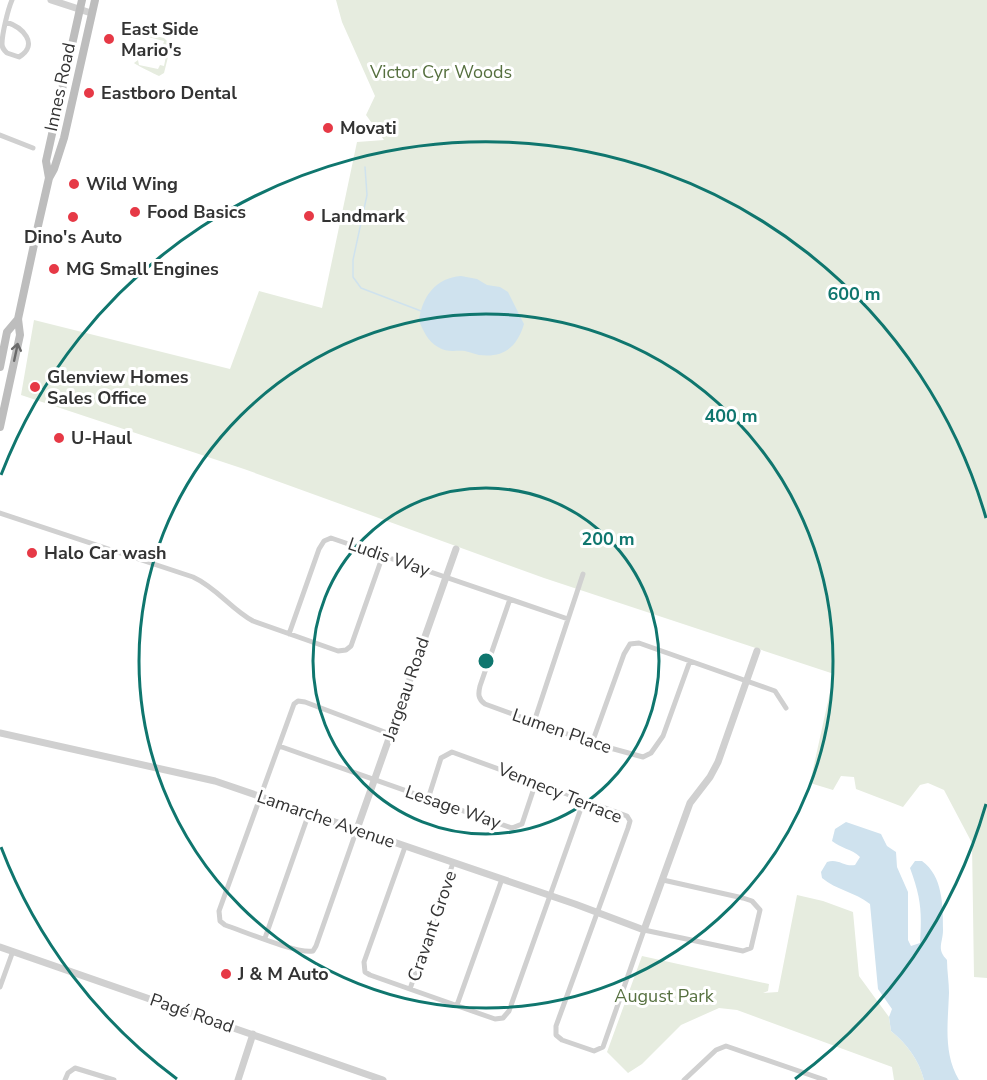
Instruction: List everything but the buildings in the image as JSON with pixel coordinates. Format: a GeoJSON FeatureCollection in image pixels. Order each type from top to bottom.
{"type":"FeatureCollection","features":[{"type":"Feature","properties":{"kind":"main road","name":"Innes Road"},"geometry":{"type":"LineString","coordinates":[[49,178],[46,161],[82,0]]}},
{"type":"Feature","properties":{"kind":"main road","name":"Innes Road"},"geometry":{"type":"LineString","coordinates":[[0,427],[20,335],[18,319],[49,178],[64,138],[94,0]]}},
{"type":"Feature","properties":{"kind":"main road","name":"Innes Road"},"geometry":{"type":"LineString","coordinates":[[0,367],[7,332],[18,319]]}},
{"type":"Feature","properties":{"kind":"street"},"geometry":{"type":"LineString","coordinates":[[6,22],[27,34],[26,50],[18,57],[7,53],[2,45],[6,22],[12,0]]}},
{"type":"Feature","properties":{"kind":"street"},"geometry":{"type":"LineString","coordinates":[[51,0],[91,13]]}},
{"type":"Feature","properties":{"kind":"street"},"geometry":{"type":"LineString","coordinates":[[0,135],[33,148]]}},
{"type":"Feature","properties":{"kind":"street"},"geometry":{"type":"LineString","coordinates":[[0,513],[193,578],[215,590],[247,617],[333,650],[342,651],[348,649],[353,641],[383,555]]}},
{"type":"Feature","properties":{"kind":"street","name":"Ludis Way"},"geometry":{"type":"LineString","coordinates":[[289,634],[318,551],[325,540],[337,539],[568,619]]}},
{"type":"Feature","properties":{"kind":"street","name":"Jargeau Road"},"geometry":{"type":"LineString","coordinates":[[357,829],[456,549]]}},
{"type":"Feature","properties":{"kind":"street"},"geometry":{"type":"LineString","coordinates":[[534,722],[583,574]]}},
{"type":"Feature","properties":{"kind":"street","name":"Lumen Place"},"geometry":{"type":"LineString","coordinates":[[510,599],[480,686],[479,697],[485,704],[592,743],[639,758],[651,753],[663,736],[690,661]]}},
{"type":"Feature","properties":{"kind":"street"},"geometry":{"type":"LineString","coordinates":[[592,743],[624,654],[630,644],[639,643],[776,691],[786,708]]}},
{"type":"Feature","properties":{"kind":"street"},"geometry":{"type":"LineString","coordinates":[[598,912],[556,1026],[556,1035],[562,1040],[594,1051],[603,1047],[690,803],[714,771],[757,651]]}},
{"type":"Feature","properties":{"kind":"street"},"geometry":{"type":"LineString","coordinates":[[357,829],[313,951],[307,952],[225,925],[219,918],[219,911],[291,711],[298,701],[390,734]]}},
{"type":"Feature","properties":{"kind":"street","name":"Lamarche Avenue"},"geometry":{"type":"LineString","coordinates":[[0,733],[202,778],[261,796],[550,895],[644,930]]}},
{"type":"Feature","properties":{"kind":"street","name":"Lesage Way"},"geometry":{"type":"LineString","coordinates":[[279,746],[512,828],[522,824],[536,782]]}},
{"type":"Feature","properties":{"kind":"street","name":"Vennecy Terrace"},"geometry":{"type":"LineString","coordinates":[[428,799],[441,758],[452,752],[627,816],[630,821],[598,912]]}},
{"type":"Feature","properties":{"kind":"street"},"geometry":{"type":"LineString","coordinates":[[405,847],[363,967],[370,975],[495,1019],[503,1018],[584,800]]}},
{"type":"Feature","properties":{"kind":"street"},"geometry":{"type":"LineString","coordinates":[[265,938],[309,813]]}},
{"type":"Feature","properties":{"kind":"street","name":"Cravant Grove"},"geometry":{"type":"LineString","coordinates":[[410,989],[453,863]]}},
{"type":"Feature","properties":{"kind":"street"},"geometry":{"type":"LineString","coordinates":[[457,1005],[502,879]]}},
{"type":"Feature","properties":{"kind":"street"},"geometry":{"type":"LineString","coordinates":[[644,930],[743,951],[751,948],[754,941],[760,910],[752,901],[663,880]]}},
{"type":"Feature","properties":{"kind":"street","name":"Pagé Road"},"geometry":{"type":"LineString","coordinates":[[0,946],[383,1080]]}},
{"type":"Feature","properties":{"kind":"street"},"geometry":{"type":"LineString","coordinates":[[0,987],[13,951]]}},
{"type":"Feature","properties":{"kind":"street"},"geometry":{"type":"LineString","coordinates":[[238,1080],[253,1034]]}},
{"type":"Feature","properties":{"kind":"street"},"geometry":{"type":"LineString","coordinates":[[684,1080],[716,1050],[726,1046],[825,1080]]}},
{"type":"Feature","properties":{"kind":"street"},"geometry":{"type":"LineString","coordinates":[[65,1080],[68,1073],[75,1068],[114,1080]]}},
{"type":"Feature","properties":{"kind":"green space","name":"Victor Cyr Woods"},"geometry":{"type":"Polygon","coordinates":[[[336,0],[987,0],[987,978],[974,977],[972,843],[944,790],[928,783],[920,785],[903,807],[856,789],[854,777],[841,776],[833,790],[810,783],[834,674],[544,578],[244,469],[21,395],[34,320],[230,369],[259,291],[322,308],[357,142],[384,140],[366,115],[375,96],[342,22],[336,0]]]}},
{"type":"Feature","properties":{"kind":"green space"},"geometry":{"type":"Polygon","coordinates":[[[137,32],[164,38],[171,45],[164,73],[159,76],[134,63],[138,60],[139,65],[158,69],[160,65],[164,66],[168,46],[163,45],[164,41],[136,34],[137,32]]]}},
{"type":"Feature","properties":{"kind":"green space","name":"August Park"},"geometry":{"type":"Polygon","coordinates":[[[797,895],[823,901],[853,912],[859,976],[889,1017],[891,1031],[916,1059],[924,1080],[894,1080],[892,1067],[737,1010],[719,1008],[681,1025],[642,1064],[628,1073],[607,1052],[642,956],[769,984],[768,991],[763,993],[778,992],[797,895]]]}},
{"type":"Feature","properties":{"kind":"water"},"geometry":{"type":"Polygon","coordinates":[[[461,276],[477,279],[508,292],[524,324],[518,339],[502,353],[479,355],[465,351],[448,351],[434,345],[426,336],[419,321],[427,296],[444,280],[461,276]]]}},
{"type":"Feature","properties":{"kind":"water"},"geometry":{"type":"Polygon","coordinates":[[[846,822],[881,834],[887,846],[896,852],[897,867],[908,892],[908,940],[911,946],[920,943],[921,932],[919,896],[910,868],[915,861],[922,861],[929,867],[938,883],[943,911],[941,949],[947,960],[949,985],[949,1049],[959,1080],[924,1080],[912,1053],[891,1031],[889,1017],[892,1009],[878,989],[870,904],[822,878],[821,872],[827,862],[855,865],[860,857],[832,841],[835,829],[846,822]]]}},
{"type":"Feature","properties":{"kind":"waterway"},"geometry":{"type":"LineString","coordinates":[[365,167],[367,195],[353,260],[353,277],[361,288],[421,311]]}},
{"type":"Feature","properties":{"kind":"place","name":"East Side Mario's"},"geometry":{"type":"Point","coordinates":[109,39]}},
{"type":"Feature","properties":{"kind":"place","name":"Eastboro Dental"},"geometry":{"type":"Point","coordinates":[89,93]}},
{"type":"Feature","properties":{"kind":"place","name":"Movati"},"geometry":{"type":"Point","coordinates":[328,128]}},
{"type":"Feature","properties":{"kind":"place","name":"Wild Wing"},"geometry":{"type":"Point","coordinates":[74,184]}},
{"type":"Feature","properties":{"kind":"place","name":"Food Basics"},"geometry":{"type":"Point","coordinates":[135,212]}},
{"type":"Feature","properties":{"kind":"place","name":"Landmark"},"geometry":{"type":"Point","coordinates":[309,216]}},
{"type":"Feature","properties":{"kind":"place","name":"Dino's Auto"},"geometry":{"type":"Point","coordinates":[73,217]}},
{"type":"Feature","properties":{"kind":"place","name":"MG Small Engines"},"geometry":{"type":"Point","coordinates":[54,269]}},
{"type":"Feature","properties":{"kind":"place","name":"Glenview Homes Sales Office"},"geometry":{"type":"Point","coordinates":[35,387]}},
{"type":"Feature","properties":{"kind":"place","name":"U-Haul"},"geometry":{"type":"Point","coordinates":[59,438]}},
{"type":"Feature","properties":{"kind":"place","name":"Halo Car wash"},"geometry":{"type":"Point","coordinates":[32,553]}},
{"type":"Feature","properties":{"kind":"place","name":"J & M Auto"},"geometry":{"type":"Point","coordinates":[226,974]}}]}
